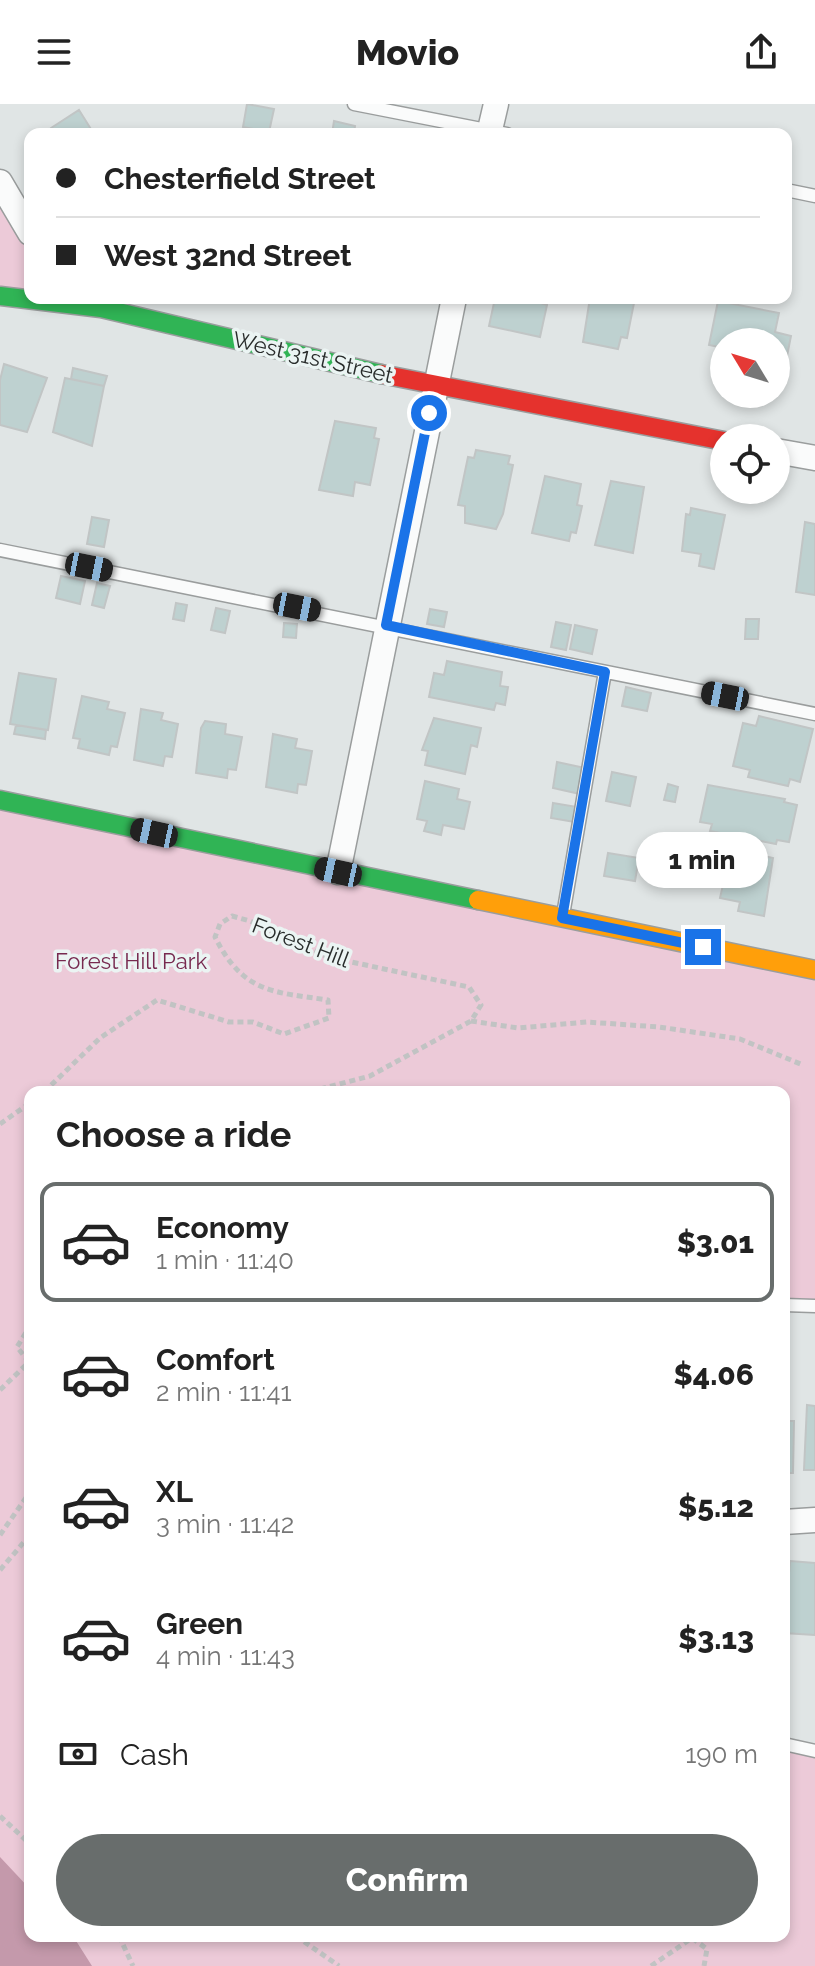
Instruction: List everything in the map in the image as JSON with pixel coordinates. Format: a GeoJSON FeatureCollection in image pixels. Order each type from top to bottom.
{"type":"FeatureCollection","features":[{"type":"Feature","properties":{"kind":"street"},"geometry":{"type":"LineString","coordinates":[[496,104],[496,128]]}},
{"type":"Feature","properties":{"kind":"street"},"geometry":{"type":"LineString","coordinates":[[0,182],[24,223]]}},
{"type":"Feature","properties":{"kind":"street","name":"West 31st Street"},"geometry":{"type":"LineString","coordinates":[[0,296],[24,298]]}},
{"type":"Feature","properties":{"kind":"street","name":"West 31st Street"},"geometry":{"type":"LineString","coordinates":[[76,304],[434,386],[710,438]]}},
{"type":"Feature","properties":{"kind":"street"},"geometry":{"type":"LineString","coordinates":[[338,872],[453,304]]}},
{"type":"Feature","properties":{"kind":"street"},"geometry":{"type":"LineString","coordinates":[[790,454],[815,458]]}},
{"type":"Feature","properties":{"kind":"street"},"geometry":{"type":"LineString","coordinates":[[0,800],[815,970]]}},
{"type":"Feature","properties":{"kind":"street"},"geometry":{"type":"LineString","coordinates":[[790,1522],[815,1520]]}},
{"type":"Feature","properties":{"kind":"lane"},"geometry":{"type":"LineString","coordinates":[[354,104],[472,128]]}},
{"type":"Feature","properties":{"kind":"lane"},"geometry":{"type":"LineString","coordinates":[[792,191],[815,196]]}},
{"type":"Feature","properties":{"kind":"lane"},"geometry":{"type":"LineString","coordinates":[[0,550],[386,625],[815,714]]}},
{"type":"Feature","properties":{"kind":"lane"},"geometry":{"type":"LineString","coordinates":[[562,918],[605,672]]}},
{"type":"Feature","properties":{"kind":"lane"},"geometry":{"type":"LineString","coordinates":[[790,1305],[815,1306]]}},
{"type":"Feature","properties":{"kind":"lane"},"geometry":{"type":"LineString","coordinates":[[790,1745],[815,1751]]}},
{"type":"Feature","properties":{"kind":"path","name":"Forest Hill"},"geometry":{"type":"LineString","coordinates":[[50,1086],[100,1038],[157,1000],[229,1022],[253,1022],[284,1034],[329,1018],[328,1000],[262,991],[224,957],[215,937],[220,924],[232,916],[250,921],[328,957],[469,987],[481,1005],[471,1021]]}},
{"type":"Feature","properties":{"kind":"path"},"geometry":{"type":"LineString","coordinates":[[332,1086],[370,1076],[428,1041],[471,1021],[518,1028],[587,1022],[659,1027],[740,1039],[803,1065]]}},
{"type":"Feature","properties":{"kind":"path"},"geometry":{"type":"LineString","coordinates":[[0,1124],[24,1107]]}},
{"type":"Feature","properties":{"kind":"path"},"geometry":{"type":"LineString","coordinates":[[24,1336],[17,1347],[24,1355]]}},
{"type":"Feature","properties":{"kind":"path"},"geometry":{"type":"LineString","coordinates":[[0,1390],[24,1368]]}},
{"type":"Feature","properties":{"kind":"path"},"geometry":{"type":"LineString","coordinates":[[0,1535],[24,1501]]}},
{"type":"Feature","properties":{"kind":"path"},"geometry":{"type":"LineString","coordinates":[[0,1570],[24,1542]]}},
{"type":"Feature","properties":{"kind":"path"},"geometry":{"type":"LineString","coordinates":[[0,1816],[24,1838]]}},
{"type":"Feature","properties":{"kind":"path"},"geometry":{"type":"LineString","coordinates":[[122,1942],[133,1966]]}},
{"type":"Feature","properties":{"kind":"path"},"geometry":{"type":"LineString","coordinates":[[305,1942],[339,1966]]}},
{"type":"Feature","properties":{"kind":"path"},"geometry":{"type":"LineString","coordinates":[[651,1966],[686,1942]]}},
{"type":"Feature","properties":{"kind":"path"},"geometry":{"type":"LineString","coordinates":[[697,1942],[707,1949],[704,1966]]}},
{"type":"Feature","properties":{"kind":"green space"},"geometry":{"type":"Polygon","coordinates":[[[0,182],[24,223],[24,298],[0,296],[0,182]]]}},
{"type":"Feature","properties":{"kind":"green space","name":"Forest Hill Park"},"geometry":{"type":"Polygon","coordinates":[[[0,800],[815,972],[815,1306],[790,1306],[790,1086],[24,1086],[24,1942],[790,1942],[790,1746],[815,1749],[815,1966],[0,1966],[0,800]]]}},
{"type":"Feature","properties":{"kind":"shaded area"},"geometry":{"type":"Polygon","coordinates":[[[0,1857],[24,1883],[24,1942],[77,1942],[92,1966],[0,1966],[0,1857]]]}},
{"type":"Feature","properties":{"kind":"building"},"geometry":{"type":"Polygon","coordinates":[[[247,104],[274,109],[270,128],[243,127],[247,104]]]}},
{"type":"Feature","properties":{"kind":"building"},"geometry":{"type":"Polygon","coordinates":[[[79,110],[90,128],[51,128],[79,110]]]}},
{"type":"Feature","properties":{"kind":"building"},"geometry":{"type":"Polygon","coordinates":[[[334,121],[355,126],[355,128],[333,128],[334,121]]]}},
{"type":"Feature","properties":{"kind":"building"},"geometry":{"type":"Polygon","coordinates":[[[494,304],[547,305],[540,337],[489,326],[494,304]]]}},
{"type":"Feature","properties":{"kind":"building"},"geometry":{"type":"Polygon","coordinates":[[[589,304],[634,304],[627,338],[621,337],[618,349],[583,342],[589,304]]]}},
{"type":"Feature","properties":{"kind":"building"},"geometry":{"type":"Polygon","coordinates":[[[717,304],[779,313],[776,328],[712,328],[717,304]]]}},
{"type":"Feature","properties":{"kind":"building"},"geometry":{"type":"Polygon","coordinates":[[[4,364],[47,378],[27,432],[0,425],[0,380],[4,364]]]}},
{"type":"Feature","properties":{"kind":"building"},"geometry":{"type":"Polygon","coordinates":[[[73,368],[107,376],[104,386],[71,379],[73,368]]]}},
{"type":"Feature","properties":{"kind":"building"},"geometry":{"type":"Polygon","coordinates":[[[65,378],[104,386],[92,446],[53,432],[65,378]]]}},
{"type":"Feature","properties":{"kind":"building"},"geometry":{"type":"Polygon","coordinates":[[[335,421],[376,428],[374,438],[379,439],[370,485],[355,482],[353,496],[319,490],[335,421]]]}},
{"type":"Feature","properties":{"kind":"building"},"geometry":{"type":"Polygon","coordinates":[[[476,450],[510,456],[508,464],[513,465],[503,514],[496,529],[465,523],[465,506],[458,505],[468,457],[474,458],[476,450]]]}},
{"type":"Feature","properties":{"kind":"building"},"geometry":{"type":"Polygon","coordinates":[[[545,476],[581,484],[577,505],[582,506],[576,533],[571,532],[569,541],[532,533],[545,476]]]}},
{"type":"Feature","properties":{"kind":"building"},"geometry":{"type":"Polygon","coordinates":[[[611,481],[644,487],[633,553],[595,545],[611,481]]]}},
{"type":"Feature","properties":{"kind":"building"},"geometry":{"type":"Polygon","coordinates":[[[691,508],[725,515],[714,569],[699,566],[701,554],[682,551],[686,514],[690,515],[691,508]]]}},
{"type":"Feature","properties":{"kind":"building"},"geometry":{"type":"Polygon","coordinates":[[[92,517],[109,520],[104,547],[87,544],[92,517]]]}},
{"type":"Feature","properties":{"kind":"building"},"geometry":{"type":"Polygon","coordinates":[[[805,522],[815,524],[815,595],[796,592],[805,522]]]}},
{"type":"Feature","properties":{"kind":"building"},"geometry":{"type":"Polygon","coordinates":[[[61,576],[85,581],[80,604],[56,598],[61,576]]]}},
{"type":"Feature","properties":{"kind":"building"},"geometry":{"type":"Polygon","coordinates":[[[97,583],[110,586],[104,608],[92,605],[97,583]]]}},
{"type":"Feature","properties":{"kind":"building"},"geometry":{"type":"Polygon","coordinates":[[[176,603],[187,605],[184,621],[173,619],[176,603]]]}},
{"type":"Feature","properties":{"kind":"building"},"geometry":{"type":"Polygon","coordinates":[[[216,608],[230,611],[225,633],[211,630],[216,608]]]}},
{"type":"Feature","properties":{"kind":"building"},"geometry":{"type":"Polygon","coordinates":[[[430,609],[447,612],[444,627],[427,624],[430,609]]]}},
{"type":"Feature","properties":{"kind":"building"},"geometry":{"type":"Polygon","coordinates":[[[746,619],[759,619],[758,639],[745,639],[746,619]]]}},
{"type":"Feature","properties":{"kind":"building"},"geometry":{"type":"Polygon","coordinates":[[[556,622],[571,625],[566,650],[551,647],[556,622]]]}},
{"type":"Feature","properties":{"kind":"building"},"geometry":{"type":"Polygon","coordinates":[[[284,623],[297,624],[296,638],[283,637],[284,623]]]}},
{"type":"Feature","properties":{"kind":"building"},"geometry":{"type":"Polygon","coordinates":[[[575,625],[597,630],[592,654],[570,649],[575,625]]]}},
{"type":"Feature","properties":{"kind":"building"},"geometry":{"type":"Polygon","coordinates":[[[447,661],[502,672],[500,686],[508,687],[505,705],[496,703],[494,710],[429,697],[434,673],[444,675],[447,661]]]}},
{"type":"Feature","properties":{"kind":"building"},"geometry":{"type":"Polygon","coordinates":[[[19,673],[56,679],[48,730],[10,724],[19,673]]]}},
{"type":"Feature","properties":{"kind":"building"},"geometry":{"type":"Polygon","coordinates":[[[626,687],[651,693],[647,711],[622,706],[626,687]]]}},
{"type":"Feature","properties":{"kind":"building"},"geometry":{"type":"Polygon","coordinates":[[[82,696],[109,702],[107,709],[125,713],[117,747],[111,746],[109,755],[78,748],[80,739],[73,738],[82,696]]]}},
{"type":"Feature","properties":{"kind":"building"},"geometry":{"type":"Polygon","coordinates":[[[141,709],[163,713],[161,720],[178,724],[172,757],[165,756],[163,766],[134,760],[141,709]]]}},
{"type":"Feature","properties":{"kind":"building"},"geometry":{"type":"Polygon","coordinates":[[[759,716],[813,729],[800,782],[790,779],[788,786],[748,777],[750,770],[733,766],[743,723],[756,726],[759,716]]]}},
{"type":"Feature","properties":{"kind":"building"},"geometry":{"type":"Polygon","coordinates":[[[434,718],[481,728],[477,747],[471,745],[465,774],[425,765],[428,751],[422,750],[434,718]]]}},
{"type":"Feature","properties":{"kind":"building"},"geometry":{"type":"Polygon","coordinates":[[[205,721],[226,724],[225,734],[242,737],[236,770],[228,769],[227,778],[196,773],[201,728],[205,721]]]}},
{"type":"Feature","properties":{"kind":"building"},"geometry":{"type":"Polygon","coordinates":[[[16,725],[46,730],[45,739],[14,734],[16,725]]]}},
{"type":"Feature","properties":{"kind":"building"},"geometry":{"type":"Polygon","coordinates":[[[273,734],[297,739],[295,748],[312,751],[306,785],[298,784],[297,793],[266,787],[273,734]]]}},
{"type":"Feature","properties":{"kind":"building"},"geometry":{"type":"Polygon","coordinates":[[[557,762],[585,768],[580,794],[553,788],[557,762]]]}},
{"type":"Feature","properties":{"kind":"building"},"geometry":{"type":"Polygon","coordinates":[[[612,772],[636,777],[630,806],[606,801],[612,772]]]}},
{"type":"Feature","properties":{"kind":"building"},"geometry":{"type":"Polygon","coordinates":[[[425,781],[459,789],[457,799],[470,802],[464,829],[443,825],[441,835],[424,831],[427,821],[417,819],[425,781]]]}},
{"type":"Feature","properties":{"kind":"building"},"geometry":{"type":"Polygon","coordinates":[[[668,784],[678,787],[675,802],[664,800],[668,784]]]}},
{"type":"Feature","properties":{"kind":"building"},"geometry":{"type":"Polygon","coordinates":[[[708,785],[785,799],[784,802],[797,805],[789,842],[777,840],[776,844],[710,831],[712,824],[700,822],[708,785]]]}},
{"type":"Feature","properties":{"kind":"building"},"geometry":{"type":"Polygon","coordinates":[[[553,803],[577,807],[575,822],[551,818],[553,803]]]}},
{"type":"Feature","properties":{"kind":"building"},"geometry":{"type":"Polygon","coordinates":[[[745,852],[773,858],[764,916],[738,911],[740,902],[720,898],[730,854],[743,857],[745,852]]]}},
{"type":"Feature","properties":{"kind":"building"},"geometry":{"type":"Polygon","coordinates":[[[608,853],[639,858],[635,881],[604,876],[608,853]]]}},
{"type":"Feature","properties":{"kind":"building"},"geometry":{"type":"Polygon","coordinates":[[[807,1405],[815,1406],[815,1470],[804,1470],[807,1405]]]}},
{"type":"Feature","properties":{"kind":"building"},"geometry":{"type":"Polygon","coordinates":[[[790,1421],[794,1421],[793,1473],[790,1473],[790,1421]]]}},
{"type":"Feature","properties":{"kind":"building"},"geometry":{"type":"Polygon","coordinates":[[[790,1561],[815,1563],[815,1635],[790,1633],[790,1561]]]}},
{"type":"Feature","properties":{"kind":"traffic: fast"},"geometry":{"type":"LineString","coordinates":[[0,296],[24,299]]}},
{"type":"Feature","properties":{"kind":"traffic: fast"},"geometry":{"type":"LineString","coordinates":[[67,304],[101,308],[381,374]]}},
{"type":"Feature","properties":{"kind":"traffic: fast"},"geometry":{"type":"LineString","coordinates":[[0,800],[478,900]]}},
{"type":"Feature","properties":{"kind":"traffic: slow"},"geometry":{"type":"LineString","coordinates":[[478,900],[815,970]]}},
{"type":"Feature","properties":{"kind":"traffic: jam"},"geometry":{"type":"LineString","coordinates":[[381,374],[710,438]]}},
{"type":"Feature","properties":{"kind":"route"},"geometry":{"type":"LineString","coordinates":[[429,413],[386,625],[605,672],[562,918],[703,947]]}}]}
